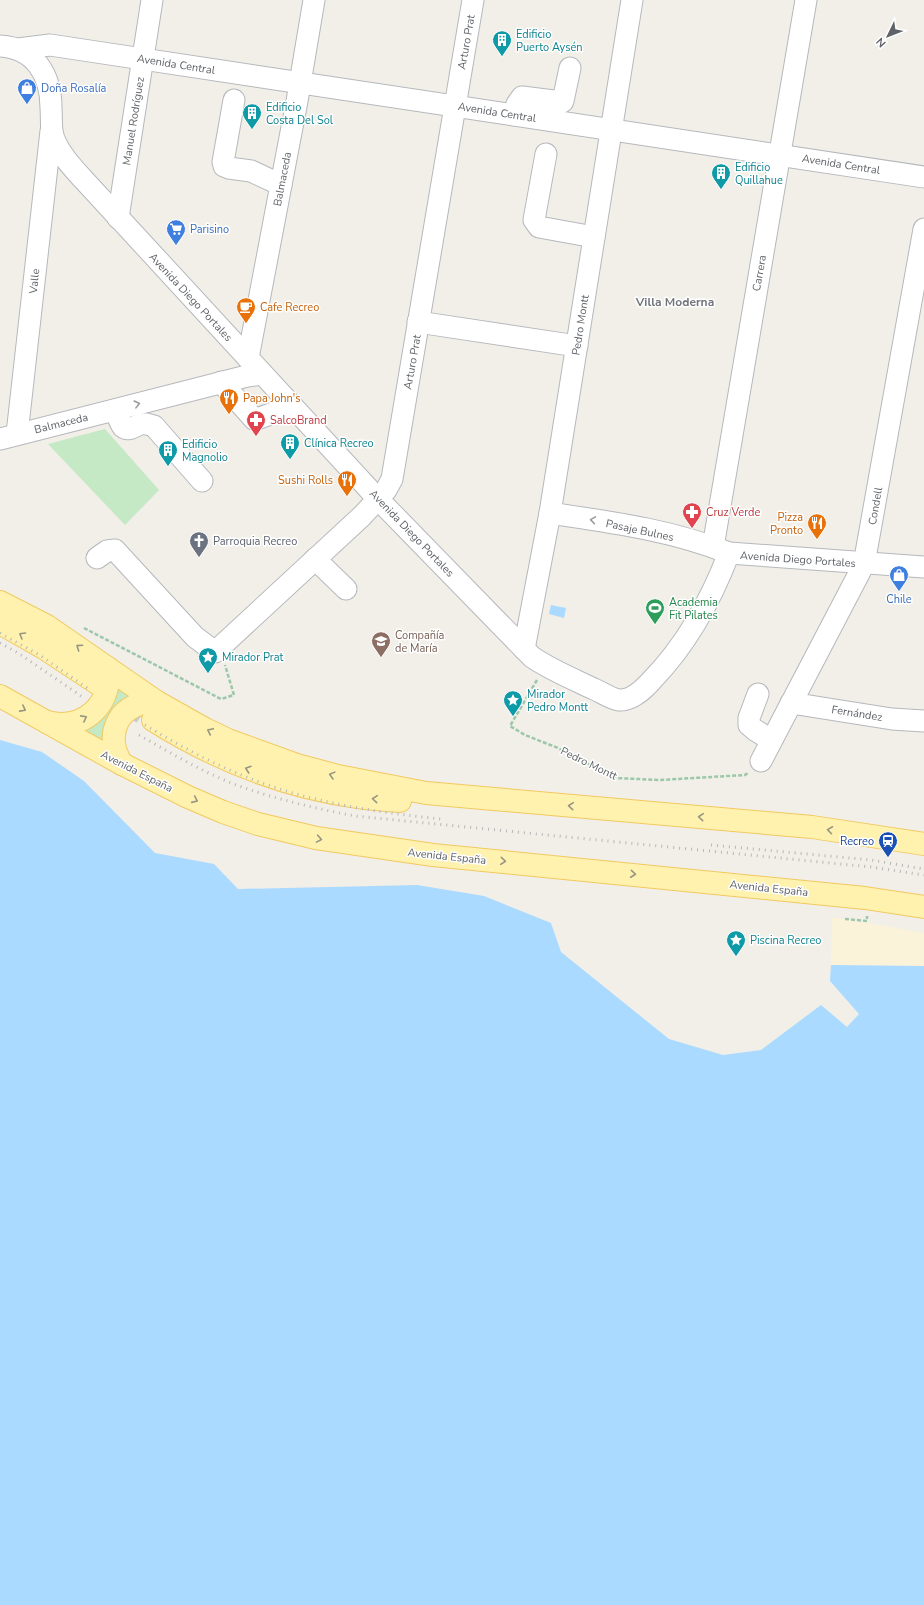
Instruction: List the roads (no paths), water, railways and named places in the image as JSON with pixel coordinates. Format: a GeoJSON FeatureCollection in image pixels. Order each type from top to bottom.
{"type":"FeatureCollection","features":[{"type":"Feature","properties":{"kind":"main road"},"geometry":{"type":"LineString","coordinates":[[0,602],[47,626],[102,675],[155,711]]}},
{"type":"Feature","properties":{"kind":"main road"},"geometry":{"type":"LineString","coordinates":[[0,623],[44,648],[102,675],[108,685],[106,693],[97,708],[91,714],[74,723],[55,724],[46,722]]}},
{"type":"Feature","properties":{"kind":"main road","name":"Avenida España"},"geometry":{"type":"LineString","coordinates":[[0,696],[122,764],[188,797],[223,812],[258,824],[316,838],[433,855],[865,898],[924,907]]}},
{"type":"Feature","properties":{"kind":"main road"},"geometry":{"type":"LineString","coordinates":[[122,764],[114,744],[114,731],[117,723],[127,710],[141,702],[155,711],[297,765],[338,776],[426,793],[812,827],[924,844]]}},
{"type":"Feature","properties":{"kind":"street","name":"Manuel Rodríguez"},"geometry":{"type":"LineString","coordinates":[[118,218],[152,0]]}},
{"type":"Feature","properties":{"kind":"street","name":"Balmaceda"},"geometry":{"type":"LineString","coordinates":[[248,358],[301,82],[314,0]]}},
{"type":"Feature","properties":{"kind":"street","name":"Arturo Prat"},"geometry":{"type":"LineString","coordinates":[[97,558],[107,551],[115,550],[195,637],[216,652],[362,516],[386,490],[392,479],[473,0]]}},
{"type":"Feature","properties":{"kind":"street","name":"Pedro Montt"},"geometry":{"type":"LineString","coordinates":[[524,649],[550,513],[632,0]]}},
{"type":"Feature","properties":{"kind":"street","name":"Carrera"},"geometry":{"type":"LineString","coordinates":[[721,550],[779,155],[806,0]]}},
{"type":"Feature","properties":{"kind":"street","name":"Avenida Central"},"geometry":{"type":"LineString","coordinates":[[9,48],[50,45],[924,177]]}},
{"type":"Feature","properties":{"kind":"street","name":"Avenida Diego Portales"},"geometry":{"type":"LineString","coordinates":[[9,48],[33,59],[44,74],[48,86],[51,107],[51,129],[59,149],[82,179],[378,499],[524,649],[545,666],[619,700],[628,699],[644,688],[667,664],[695,624],[711,595],[721,550],[864,564],[924,567]]}},
{"type":"Feature","properties":{"kind":"street"},"geometry":{"type":"LineString","coordinates":[[44,74],[48,63],[58,52],[69,48]]}},
{"type":"Feature","properties":{"kind":"street"},"geometry":{"type":"LineString","coordinates":[[513,115],[517,104],[522,97],[562,102],[570,68]]}},
{"type":"Feature","properties":{"kind":"street"},"geometry":{"type":"LineString","coordinates":[[234,100],[223,162],[224,166],[251,171],[281,185]]}},
{"type":"Feature","properties":{"kind":"street","name":"Valle"},"geometry":{"type":"LineString","coordinates":[[9,437],[51,129]]}},
{"type":"Feature","properties":{"kind":"street"},"geometry":{"type":"LineString","coordinates":[[546,154],[534,220],[536,224],[539,227],[594,237]]}},
{"type":"Feature","properties":{"kind":"street","name":"Condell"},"geometry":{"type":"LineString","coordinates":[[761,761],[864,564],[924,229]]}},
{"type":"Feature","properties":{"kind":"street"},"geometry":{"type":"LineString","coordinates":[[418,322],[577,346]]}},
{"type":"Feature","properties":{"kind":"street","name":"Balmaceda"},"geometry":{"type":"LineString","coordinates":[[9,437],[221,382],[262,374]]}},
{"type":"Feature","properties":{"kind":"street"},"geometry":{"type":"LineString","coordinates":[[221,382],[254,419],[292,406]]}},
{"type":"Feature","properties":{"kind":"street"},"geometry":{"type":"LineString","coordinates":[[115,410],[125,428],[128,429],[141,424],[154,426],[202,481]]}},
{"type":"Feature","properties":{"kind":"street","name":"Pasaje Bulnes"},"geometry":{"type":"LineString","coordinates":[[550,513],[635,526],[721,550]]}},
{"type":"Feature","properties":{"kind":"street"},"geometry":{"type":"LineString","coordinates":[[315,559],[346,589]]}},
{"type":"Feature","properties":{"kind":"street"},"geometry":{"type":"LineString","coordinates":[[758,694],[749,718],[749,725],[772,740]]}},
{"type":"Feature","properties":{"kind":"street","name":"Fernández"},"geometry":{"type":"LineString","coordinates":[[791,703],[892,719],[924,721]]}},
{"type":"Feature","properties":{"kind":"water"},"geometry":{"type":"Polygon","coordinates":[[[551,605],[566,608],[564,618],[549,614],[551,605]]]}},
{"type":"Feature","properties":{"kind":"water"},"geometry":{"type":"Polygon","coordinates":[[[0,740],[42,752],[84,781],[155,853],[214,864],[238,889],[417,885],[484,896],[551,923],[561,952],[669,1039],[723,1055],[761,1050],[821,1005],[847,1027],[859,1014],[830,981],[831,965],[924,966],[924,1605],[0,1605],[0,740]]]}},
{"type":"Feature","properties":{"kind":"tunnel"},"geometry":{"type":"LineString","coordinates":[[97,683],[148,717]]}},
{"type":"Feature","properties":{"kind":"railway"},"geometry":{"type":"LineString","coordinates":[[0,633],[41,656],[90,690]]}},
{"type":"Feature","properties":{"kind":"railway"},"geometry":{"type":"LineString","coordinates":[[0,643],[18,653],[84,698]]}},
{"type":"Feature","properties":{"kind":"railway"},"geometry":{"type":"LineString","coordinates":[[145,725],[188,750],[218,765],[286,791],[352,807],[441,819]]}},
{"type":"Feature","properties":{"kind":"railway"},"geometry":{"type":"LineString","coordinates":[[139,735],[196,767],[231,783],[292,802],[355,816],[871,867],[924,875]]}},
{"type":"Feature","properties":{"kind":"railway"},"geometry":{"type":"LineString","coordinates":[[711,845],[871,860],[924,869]]}},
{"type":"Feature","properties":{"kind":"place","name":"Edificio Puerto Aysén"},"geometry":{"type":"Point","coordinates":[502,57]}},
{"type":"Feature","properties":{"kind":"place","name":"Doña Rosalía"},"geometry":{"type":"Point","coordinates":[27,105]}},
{"type":"Feature","properties":{"kind":"place","name":"Edificio Costa Del Sol"},"geometry":{"type":"Point","coordinates":[252,130]}},
{"type":"Feature","properties":{"kind":"place","name":"Edificio Quillahue"},"geometry":{"type":"Point","coordinates":[721,190]}},
{"type":"Feature","properties":{"kind":"place","name":"Parisino"},"geometry":{"type":"Point","coordinates":[176,246]}},
{"type":"Feature","properties":{"kind":"place","name":"Cafe Recreo"},"geometry":{"type":"Point","coordinates":[246,324]}},
{"type":"Feature","properties":{"kind":"place","name":"Papa John's"},"geometry":{"type":"Point","coordinates":[229,415]}},
{"type":"Feature","properties":{"kind":"place","name":"SalcoBrand"},"geometry":{"type":"Point","coordinates":[256,437]}},
{"type":"Feature","properties":{"kind":"place","name":"Clínica Recreo"},"geometry":{"type":"Point","coordinates":[290,460]}},
{"type":"Feature","properties":{"kind":"place","name":"Edificio Magnolio"},"geometry":{"type":"Point","coordinates":[168,467]}},
{"type":"Feature","properties":{"kind":"place","name":"Sushi Rolls"},"geometry":{"type":"Point","coordinates":[347,497]}},
{"type":"Feature","properties":{"kind":"place","name":"Cruz Verde"},"geometry":{"type":"Point","coordinates":[692,529]}},
{"type":"Feature","properties":{"kind":"place","name":"Pizza Pronto"},"geometry":{"type":"Point","coordinates":[817,540]}},
{"type":"Feature","properties":{"kind":"place","name":"Parroquia Recreo"},"geometry":{"type":"Point","coordinates":[199,558]}},
{"type":"Feature","properties":{"kind":"place","name":"Chile"},"geometry":{"type":"Point","coordinates":[899,592]}},
{"type":"Feature","properties":{"kind":"place","name":"Academia Fit Pilates"},"geometry":{"type":"Point","coordinates":[655,625]}},
{"type":"Feature","properties":{"kind":"place","name":"Compañía de María"},"geometry":{"type":"Point","coordinates":[381,658]}},
{"type":"Feature","properties":{"kind":"place","name":"Mirador Prat"},"geometry":{"type":"Point","coordinates":[208,674]}},
{"type":"Feature","properties":{"kind":"place","name":"Mirador Pedro Montt"},"geometry":{"type":"Point","coordinates":[513,717]}},
{"type":"Feature","properties":{"kind":"place","name":"Recreo"},"geometry":{"type":"Point","coordinates":[888,858]}},
{"type":"Feature","properties":{"kind":"place","name":"Piscina Recreo"},"geometry":{"type":"Point","coordinates":[736,957]}},
{"type":"Feature","properties":{"kind":"district","name":"Villa Moderna"},"geometry":{"type":"Point","coordinates":[675,302]}}]}
